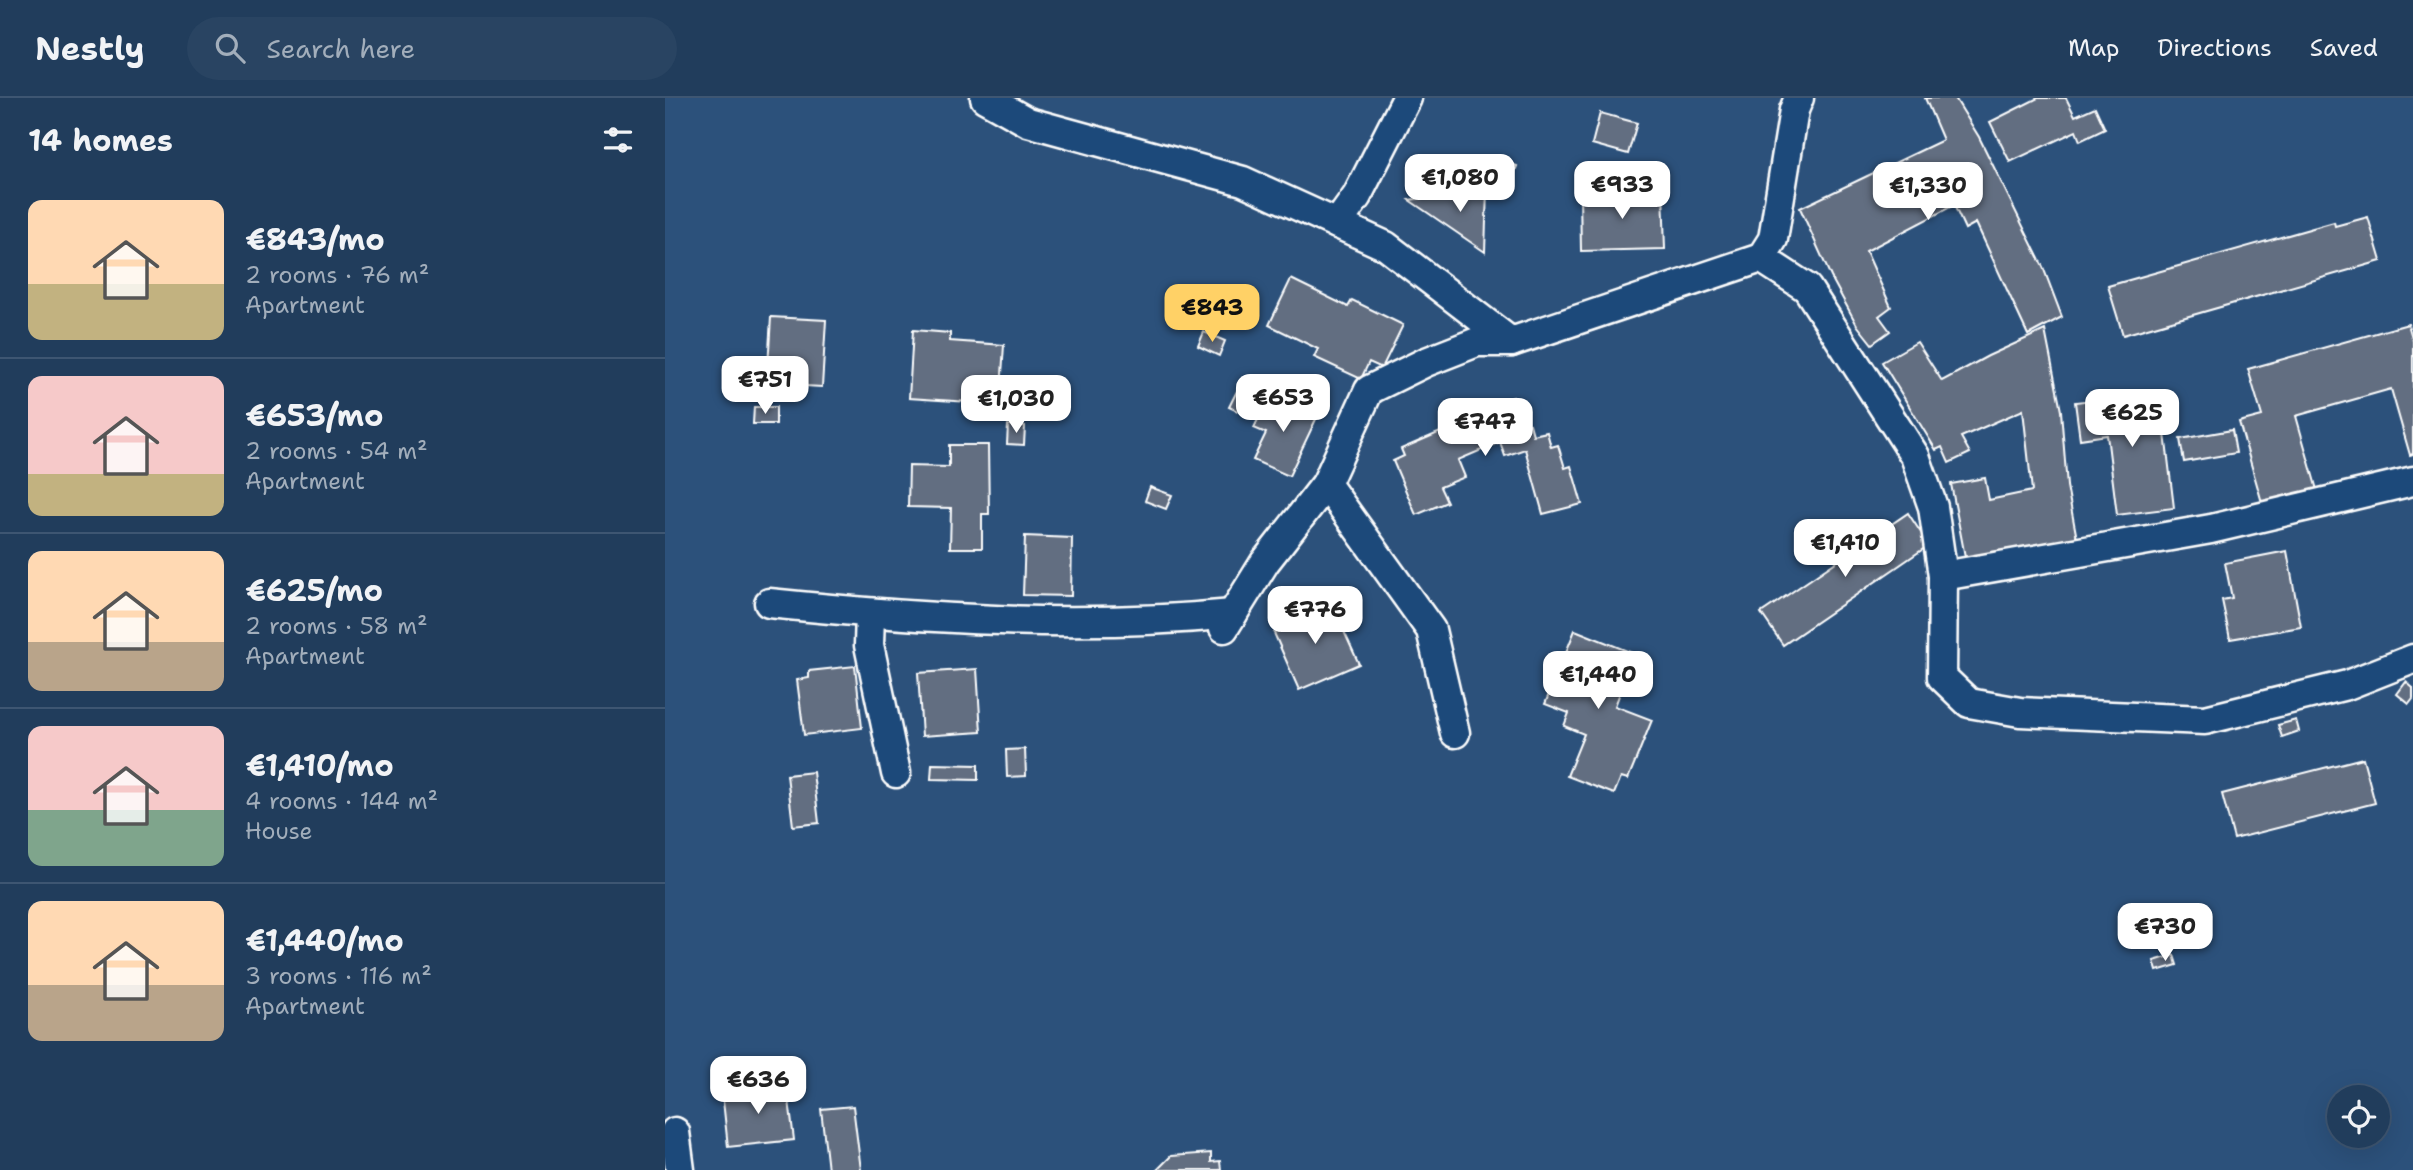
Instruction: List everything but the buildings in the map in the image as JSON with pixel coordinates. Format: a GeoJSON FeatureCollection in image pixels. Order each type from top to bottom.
{"type":"FeatureCollection","features":[{"type":"Feature","properties":{"kind":"street"},"geometry":{"type":"LineString","coordinates":[[985,98],[1028,122],[1243,181],[1386,246],[1511,342]]}},
{"type":"Feature","properties":{"kind":"street"},"geometry":{"type":"LineString","coordinates":[[1337,224],[1357,196],[1407,98]]}},
{"type":"Feature","properties":{"kind":"street"},"geometry":{"type":"LineString","coordinates":[[769,603],[870,613],[1068,621],[1229,621],[1265,562],[1326,484],[1369,390],[1426,362],[1477,342],[1511,342],[1761,258],[1773,239],[1794,110],[1799,98]]}},
{"type":"Feature","properties":{"kind":"street"},"geometry":{"type":"LineString","coordinates":[[1761,258],[1807,288],[1915,456],[1933,507],[1943,576],[1942,677],[1969,703],[2020,712],[2205,720],[2347,685],[2413,659]]}},
{"type":"Feature","properties":{"kind":"street"},"geometry":{"type":"LineString","coordinates":[[1943,576],[2211,528],[2413,481]]}},
{"type":"Feature","properties":{"kind":"street"},"geometry":{"type":"LineString","coordinates":[[1326,484],[1431,630],[1455,733]]}},
{"type":"Feature","properties":{"kind":"street"},"geometry":{"type":"LineString","coordinates":[[870,613],[869,645],[896,774]]}},
{"type":"Feature","properties":{"kind":"street"},"geometry":{"type":"LineString","coordinates":[[675,1132],[680,1170]]}}]}
